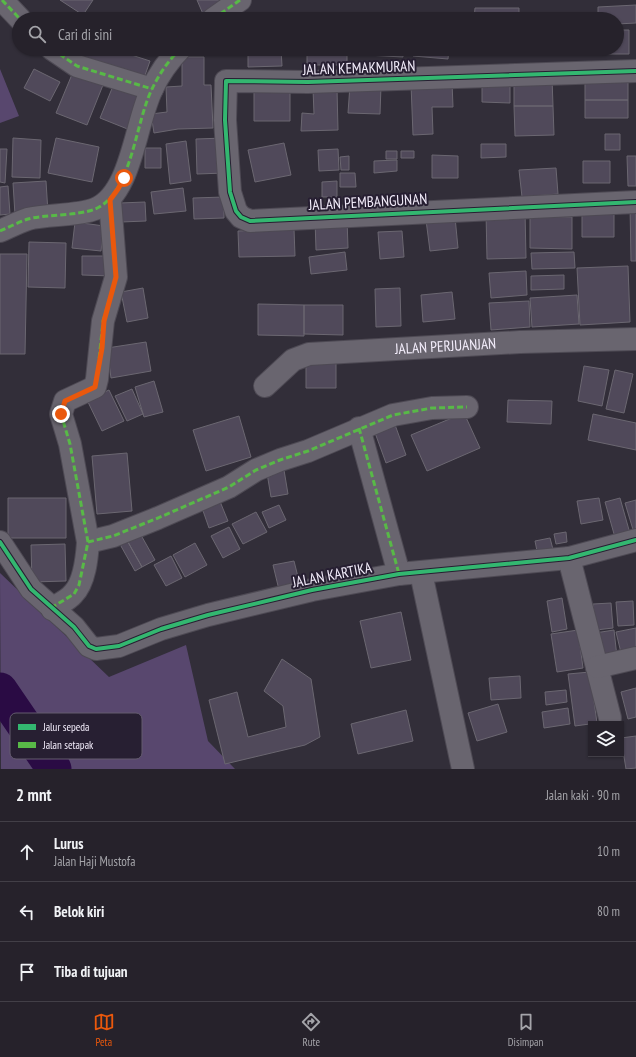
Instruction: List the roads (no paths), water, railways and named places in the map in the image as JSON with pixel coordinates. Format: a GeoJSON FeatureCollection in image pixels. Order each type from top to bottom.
{"type":"FeatureCollection","features":[{"type":"Feature","properties":{"kind":"street"},"geometry":{"type":"LineString","coordinates":[[2,0],[13,12]]}},
{"type":"Feature","properties":{"kind":"street"},"geometry":{"type":"LineString","coordinates":[[223,12],[240,0]]}},
{"type":"Feature","properties":{"kind":"street"},"geometry":{"type":"LineString","coordinates":[[62,56],[77,66],[152,89]]}},
{"type":"Feature","properties":{"kind":"street"},"geometry":{"type":"LineString","coordinates":[[0,231],[29,219],[94,210],[110,200],[124,178],[141,118],[152,89],[168,62],[174,56]]}},
{"type":"Feature","properties":{"kind":"street","name":"JALAN KEMAKMURAN"},"geometry":{"type":"LineString","coordinates":[[226,81],[308,82],[636,71]]}},
{"type":"Feature","properties":{"kind":"street","name":"JALAN PEMBANGUNAN"},"geometry":{"type":"LineString","coordinates":[[226,81],[225,120],[230,192],[236,211],[241,218],[250,221],[636,202]]}},
{"type":"Feature","properties":{"kind":"street"},"geometry":{"type":"LineString","coordinates":[[52,609],[74,594],[79,585],[88,542],[70,444],[61,414],[65,401],[95,387],[97,379],[104,321],[116,277],[110,200]]}},
{"type":"Feature","properties":{"kind":"street","name":"JALAN PERJUANJAN"},"geometry":{"type":"LineString","coordinates":[[265,386],[293,360],[309,354],[520,342],[636,338]]}},
{"type":"Feature","properties":{"kind":"street"},"geometry":{"type":"LineString","coordinates":[[88,542],[113,536],[158,518],[229,487],[256,470],[308,451],[359,428],[393,415],[432,408],[467,407]]}},
{"type":"Feature","properties":{"kind":"street"},"geometry":{"type":"LineString","coordinates":[[359,428],[399,574]]}},
{"type":"Feature","properties":{"kind":"street","name":"JALAN KARTIKA"},"geometry":{"type":"LineString","coordinates":[[0,542],[31,589],[74,628],[89,646],[96,649],[119,646],[161,629],[208,615],[312,590],[399,574],[569,558],[636,540]]}},
{"type":"Feature","properties":{"kind":"street"},"geometry":{"type":"LineString","coordinates":[[569,558],[610,718]]}},
{"type":"Feature","properties":{"kind":"street"},"geometry":{"type":"LineString","coordinates":[[421,573],[462,769]]}},
{"type":"Feature","properties":{"kind":"street"},"geometry":{"type":"LineString","coordinates":[[597,668],[636,658]]}},
{"type":"Feature","properties":{"kind":"waterway"},"geometry":{"type":"LineString","coordinates":[[0,690],[16,713]]}},
{"type":"Feature","properties":{"kind":"waterway"},"geometry":{"type":"LineString","coordinates":[[47,759],[54,769]]}}]}
